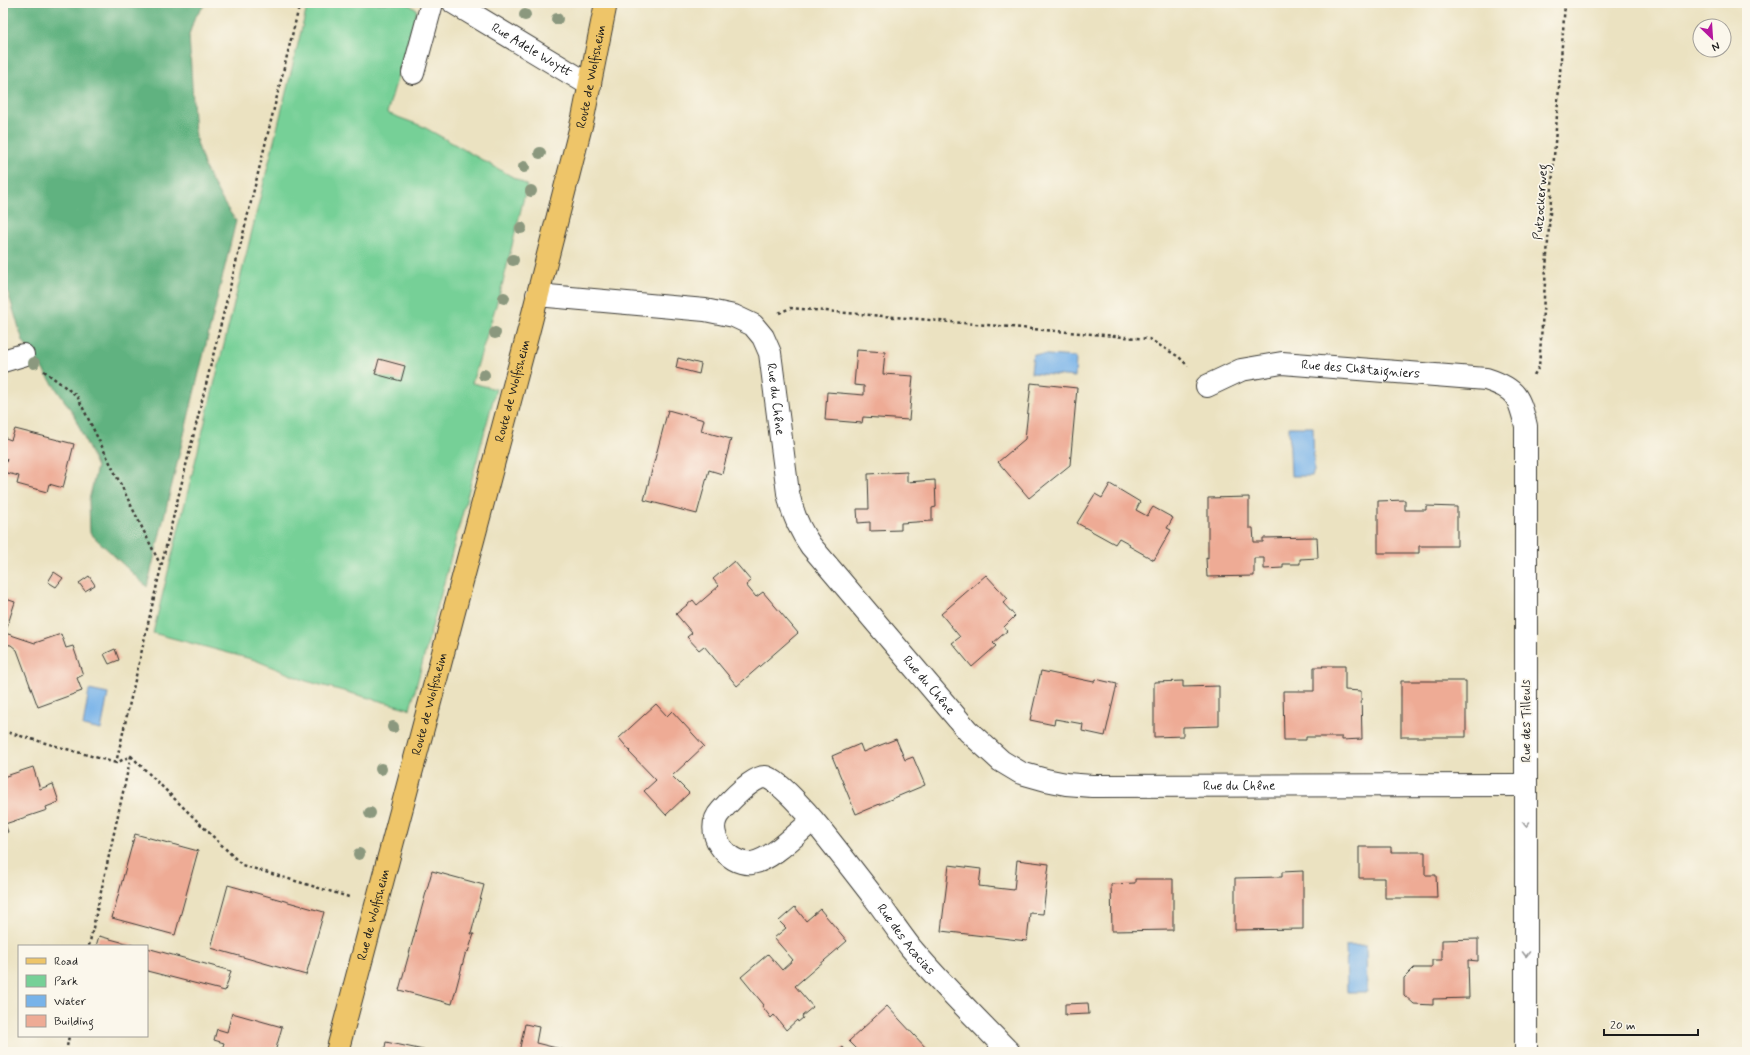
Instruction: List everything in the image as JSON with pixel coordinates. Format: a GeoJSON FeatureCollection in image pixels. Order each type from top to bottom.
{"type":"FeatureCollection","features":[{"type":"Feature","properties":{"kind":"main road","name":"Route de Wolfisheim"},"geometry":{"type":"LineString","coordinates":[[410,777],[583,118],[606,3]]}},
{"type":"Feature","properties":{"kind":"main road","name":"Rue de Wolfisheim"},"geometry":{"type":"LineString","coordinates":[[336,1052],[410,777]]}},
{"type":"Feature","properties":{"kind":"street"},"geometry":{"type":"LineString","coordinates":[[413,73],[432,3]]}},
{"type":"Feature","properties":{"kind":"street","name":"Rue Adele Woytt"},"geometry":{"type":"LineString","coordinates":[[454,3],[590,85]]}},
{"type":"Feature","properties":{"kind":"street","name":"Rue du Chêne"},"geometry":{"type":"LineString","coordinates":[[537,295],[705,310],[734,316],[753,325],[763,337],[770,353],[788,493],[791,510],[800,530],[811,546],[968,730],[986,749],[1021,773],[1066,784],[1092,786],[1526,785]]}},
{"type":"Feature","properties":{"kind":"street","name":"Rue des Châtaigniers"},"geometry":{"type":"LineString","coordinates":[[1208,386],[1241,370],[1282,363],[1486,379],[1502,384],[1514,393]]}},
{"type":"Feature","properties":{"kind":"street","name":"Rue des Tilleuls"},"geometry":{"type":"LineString","coordinates":[[1514,393],[1521,404],[1526,426],[1526,1052]]}},
{"type":"Feature","properties":{"kind":"street","name":"Rue des Acacias"},"geometry":{"type":"LineString","coordinates":[[813,820],[869,890],[912,949],[1008,1052]]}},
{"type":"Feature","properties":{"kind":"path"},"geometry":{"type":"LineString","coordinates":[[116,763],[161,567],[300,3]]}},
{"type":"Feature","properties":{"kind":"path","name":"Putzockerweg"},"geometry":{"type":"LineString","coordinates":[[1514,393],[1531,380],[1539,367],[1565,3]]}},
{"type":"Feature","properties":{"kind":"path"},"geometry":{"type":"LineString","coordinates":[[753,325],[790,308],[1149,339],[1179,357],[1208,386]]}},
{"type":"Feature","properties":{"kind":"path"},"geometry":{"type":"LineString","coordinates":[[13,358],[77,396],[161,567]]}},
{"type":"Feature","properties":{"kind":"path"},"geometry":{"type":"LineString","coordinates":[[3,731],[116,763],[131,756]]}},
{"type":"Feature","properties":{"kind":"path"},"geometry":{"type":"LineString","coordinates":[[131,756],[242,865],[376,905]]}},
{"type":"Feature","properties":{"kind":"path"},"geometry":{"type":"LineString","coordinates":[[89,945],[131,756]]}},
{"type":"Feature","properties":{"kind":"path"},"geometry":{"type":"LineString","coordinates":[[66,1052],[69,1037]]}},
{"type":"Feature","properties":{"kind":"green space"},"geometry":{"type":"Polygon","coordinates":[[[3,3],[206,3],[194,19],[189,35],[195,136],[205,168],[225,205],[236,221],[147,587],[90,533],[89,500],[97,467],[73,413],[23,341],[5,283],[3,272],[3,3]]]}},
{"type":"Feature","properties":{"kind":"green space"},"geometry":{"type":"Polygon","coordinates":[[[308,3],[407,3],[417,10],[387,113],[422,126],[527,185],[502,286],[472,383],[496,389],[410,709],[306,681],[255,660],[153,633],[308,3]]]}},
{"type":"Feature","properties":{"kind":"water"},"geometry":{"type":"Polygon","coordinates":[[[1033,354],[1076,357],[1075,377],[1031,373],[1033,354]]]}},
{"type":"Feature","properties":{"kind":"water"},"geometry":{"type":"Polygon","coordinates":[[[1289,427],[1313,427],[1314,471],[1312,476],[1291,476],[1289,427]]]}},
{"type":"Feature","properties":{"kind":"water"},"geometry":{"type":"Polygon","coordinates":[[[89,690],[108,694],[101,730],[83,726],[89,690]]]}},
{"type":"Feature","properties":{"kind":"water"},"geometry":{"type":"Polygon","coordinates":[[[1366,945],[1367,992],[1347,992],[1346,946],[1366,945]]]}},
{"type":"Feature","properties":{"kind":"building"},"geometry":{"type":"Polygon","coordinates":[[[857,350],[885,352],[883,374],[913,376],[909,420],[863,417],[862,423],[825,420],[827,392],[864,395],[864,386],[854,385],[857,350]]]}},
{"type":"Feature","properties":{"kind":"building"},"geometry":{"type":"Polygon","coordinates":[[[678,358],[701,364],[699,374],[676,368],[678,358]]]}},
{"type":"Feature","properties":{"kind":"building"},"geometry":{"type":"Polygon","coordinates":[[[379,359],[405,366],[401,381],[375,374],[379,359]]]}},
{"type":"Feature","properties":{"kind":"building"},"geometry":{"type":"Polygon","coordinates":[[[1031,383],[1077,388],[1070,465],[1029,498],[998,462],[1025,439],[1031,383]]]}},
{"type":"Feature","properties":{"kind":"building"},"geometry":{"type":"Polygon","coordinates":[[[668,410],[704,420],[701,431],[731,439],[722,474],[709,470],[697,514],[644,500],[668,410]]]}},
{"type":"Feature","properties":{"kind":"building"},"geometry":{"type":"Polygon","coordinates":[[[15,429],[74,444],[63,488],[49,484],[47,492],[28,487],[17,484],[19,476],[3,472],[7,459],[3,458],[3,437],[11,440],[15,429]]]}},
{"type":"Feature","properties":{"kind":"building"},"geometry":{"type":"Polygon","coordinates":[[[907,472],[907,482],[935,480],[936,507],[932,508],[932,521],[901,523],[901,530],[870,531],[870,522],[858,523],[857,509],[869,509],[868,474],[907,472]]]}},
{"type":"Feature","properties":{"kind":"building"},"geometry":{"type":"Polygon","coordinates":[[[1110,484],[1140,502],[1136,510],[1147,516],[1153,507],[1173,518],[1167,528],[1171,530],[1154,560],[1129,546],[1130,544],[1119,538],[1115,544],[1077,523],[1095,494],[1102,498],[1110,484]]]}},
{"type":"Feature","properties":{"kind":"building"},"geometry":{"type":"Polygon","coordinates":[[[1249,497],[1249,528],[1253,528],[1254,542],[1263,542],[1263,538],[1317,537],[1318,558],[1300,559],[1300,564],[1283,564],[1283,568],[1264,569],[1264,558],[1254,558],[1254,576],[1207,577],[1206,558],[1208,559],[1208,498],[1249,497]]]}},
{"type":"Feature","properties":{"kind":"building"},"geometry":{"type":"Polygon","coordinates":[[[1405,500],[1405,510],[1426,510],[1426,506],[1457,507],[1457,546],[1419,546],[1419,553],[1378,553],[1378,501],[1405,500]]]}},
{"type":"Feature","properties":{"kind":"building"},"geometry":{"type":"Polygon","coordinates":[[[734,561],[751,581],[746,585],[756,597],[763,592],[798,633],[737,686],[704,646],[699,650],[687,637],[692,633],[676,614],[693,600],[697,605],[719,586],[713,579],[734,561]]]}},
{"type":"Feature","properties":{"kind":"building"},"geometry":{"type":"Polygon","coordinates":[[[54,572],[63,578],[56,587],[48,582],[54,572]]]}},
{"type":"Feature","properties":{"kind":"building"},"geometry":{"type":"Polygon","coordinates":[[[986,575],[1008,599],[1003,603],[1015,616],[1004,627],[1007,631],[993,643],[996,646],[972,667],[952,643],[960,637],[941,614],[986,575]]]}},
{"type":"Feature","properties":{"kind":"building"},"geometry":{"type":"Polygon","coordinates":[[[89,576],[95,585],[85,591],[79,583],[89,576]]]}},
{"type":"Feature","properties":{"kind":"building"},"geometry":{"type":"Polygon","coordinates":[[[3,598],[15,602],[5,633],[35,643],[61,634],[66,648],[73,646],[83,675],[77,678],[82,691],[38,707],[17,650],[11,645],[3,644],[3,598]]]}},
{"type":"Feature","properties":{"kind":"building"},"geometry":{"type":"Polygon","coordinates":[[[115,649],[119,660],[109,664],[104,654],[115,649]]]}},
{"type":"Feature","properties":{"kind":"building"},"geometry":{"type":"Polygon","coordinates":[[[1322,666],[1345,666],[1345,690],[1361,691],[1362,739],[1342,740],[1342,737],[1306,737],[1306,740],[1284,740],[1283,691],[1314,691],[1314,667],[1323,667],[1322,666]]]}},
{"type":"Feature","properties":{"kind":"building"},"geometry":{"type":"Polygon","coordinates":[[[1041,671],[1094,682],[1095,679],[1117,684],[1105,736],[1082,731],[1083,724],[1055,719],[1054,725],[1030,720],[1041,671]]]}},
{"type":"Feature","properties":{"kind":"building"},"geometry":{"type":"Polygon","coordinates":[[[1183,681],[1183,687],[1219,686],[1219,726],[1183,727],[1183,736],[1154,737],[1154,682],[1183,681]]]}},
{"type":"Feature","properties":{"kind":"building"},"geometry":{"type":"Polygon","coordinates":[[[1401,681],[1466,681],[1466,737],[1401,737],[1401,681]]]}},
{"type":"Feature","properties":{"kind":"building"},"geometry":{"type":"Polygon","coordinates":[[[656,704],[667,716],[672,711],[704,746],[672,776],[689,793],[666,815],[644,791],[656,780],[629,752],[630,751],[619,738],[656,704]]]}},
{"type":"Feature","properties":{"kind":"building"},"geometry":{"type":"Polygon","coordinates":[[[896,739],[905,760],[913,757],[925,785],[856,814],[832,756],[860,744],[863,752],[896,739]]]}},
{"type":"Feature","properties":{"kind":"building"},"geometry":{"type":"Polygon","coordinates":[[[33,767],[40,789],[53,784],[59,802],[46,807],[47,810],[5,824],[8,832],[3,833],[3,777],[33,767]]]}},
{"type":"Feature","properties":{"kind":"building"},"geometry":{"type":"Polygon","coordinates":[[[135,834],[198,851],[175,935],[112,918],[135,834]]]}},
{"type":"Feature","properties":{"kind":"building"},"geometry":{"type":"Polygon","coordinates":[[[1359,847],[1391,847],[1391,852],[1425,852],[1425,875],[1436,875],[1437,898],[1385,898],[1385,878],[1359,878],[1359,847]]]}},
{"type":"Feature","properties":{"kind":"building"},"geometry":{"type":"Polygon","coordinates":[[[1017,860],[1049,864],[1043,914],[1030,913],[1027,941],[941,931],[949,865],[981,869],[979,886],[1014,890],[1017,860]]]}},
{"type":"Feature","properties":{"kind":"building"},"geometry":{"type":"Polygon","coordinates":[[[432,871],[484,885],[471,934],[474,934],[468,952],[466,951],[452,1004],[399,990],[432,871]]]}},
{"type":"Feature","properties":{"kind":"building"},"geometry":{"type":"Polygon","coordinates":[[[1303,871],[1303,929],[1235,930],[1235,878],[1282,877],[1282,872],[1303,871]]]}},
{"type":"Feature","properties":{"kind":"building"},"geometry":{"type":"Polygon","coordinates":[[[1135,879],[1173,879],[1173,930],[1112,931],[1111,884],[1135,883],[1135,879]]]}},
{"type":"Feature","properties":{"kind":"building"},"geometry":{"type":"Polygon","coordinates":[[[228,885],[324,912],[306,975],[211,948],[228,885]]]}},
{"type":"Feature","properties":{"kind":"building"},"geometry":{"type":"Polygon","coordinates":[[[795,907],[806,921],[820,909],[847,941],[795,986],[813,1007],[802,1016],[803,1018],[798,1022],[797,1020],[786,1030],[774,1015],[771,1018],[762,1006],[764,1005],[741,977],[768,954],[782,970],[793,960],[774,938],[786,928],[779,921],[795,907]]]}},
{"type":"Feature","properties":{"kind":"building"},"geometry":{"type":"Polygon","coordinates":[[[99,936],[132,945],[96,945],[99,936]]]}},
{"type":"Feature","properties":{"kind":"building"},"geometry":{"type":"Polygon","coordinates":[[[1478,939],[1478,961],[1468,960],[1469,998],[1433,999],[1433,1005],[1414,1004],[1404,995],[1404,978],[1414,968],[1432,968],[1432,960],[1442,960],[1442,940],[1478,939]]]}},
{"type":"Feature","properties":{"kind":"building"},"geometry":{"type":"Polygon","coordinates":[[[148,948],[231,971],[225,991],[148,971],[148,948]]]}},
{"type":"Feature","properties":{"kind":"building"},"geometry":{"type":"Polygon","coordinates":[[[1088,1003],[1089,1014],[1065,1015],[1065,1004],[1088,1003]]]}},
{"type":"Feature","properties":{"kind":"building"},"geometry":{"type":"Polygon","coordinates":[[[887,1006],[928,1050],[926,1052],[860,1052],[849,1041],[887,1006]]]}},
{"type":"Feature","properties":{"kind":"building"},"geometry":{"type":"Polygon","coordinates":[[[232,1013],[282,1027],[275,1052],[221,1052],[224,1043],[214,1040],[217,1029],[227,1032],[232,1013]]]}},
{"type":"Feature","properties":{"kind":"building"},"geometry":{"type":"Polygon","coordinates":[[[525,1024],[539,1027],[536,1043],[573,1052],[519,1052],[525,1024]]]}},
{"type":"Feature","properties":{"kind":"building"},"geometry":{"type":"Polygon","coordinates":[[[386,1042],[428,1051],[428,1052],[384,1052],[386,1042]]]}},
{"type":"Feature","properties":{"kind":"building"},"geometry":{"type":"Polygon","coordinates":[[[843,1047],[847,1052],[837,1052],[843,1047]]]}}]}
